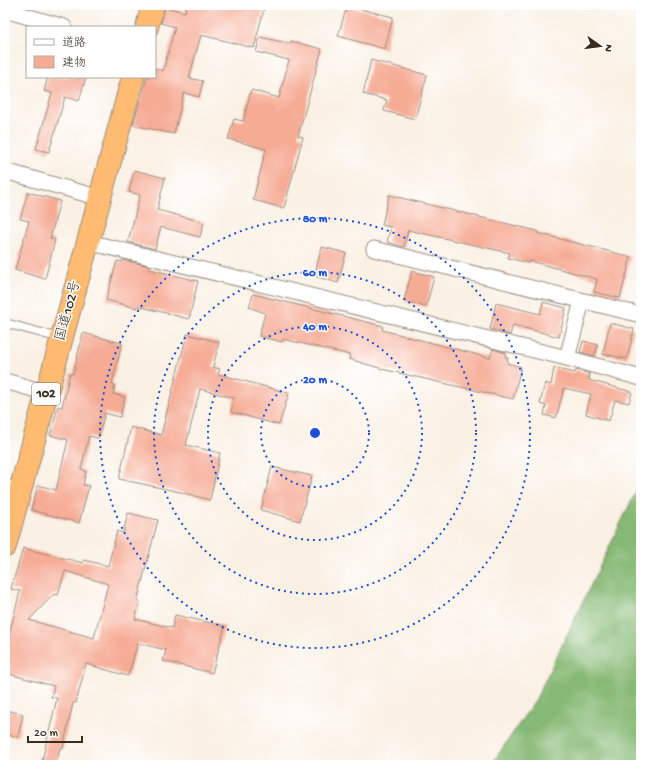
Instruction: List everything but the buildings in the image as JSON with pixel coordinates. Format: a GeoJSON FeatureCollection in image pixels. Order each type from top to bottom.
{"type":"FeatureCollection","features":[{"type":"Feature","properties":{"kind":"highway"},"geometry":{"type":"LineString","coordinates":[[147,26],[153,5]]}},
{"type":"Feature","properties":{"kind":"highway","name":"国道102号"},"geometry":{"type":"LineString","coordinates":[[5,546],[12,489],[47,393],[133,78]]}},
{"type":"Feature","properties":{"kind":"street"},"geometry":{"type":"LineString","coordinates":[[5,10],[61,26]]}},
{"type":"Feature","properties":{"kind":"street"},"geometry":{"type":"LineString","coordinates":[[5,171],[100,198]]}},
{"type":"Feature","properties":{"kind":"street"},"geometry":{"type":"LineString","coordinates":[[88,242],[567,358],[641,378]]}},
{"type":"Feature","properties":{"kind":"street"},"geometry":{"type":"LineString","coordinates":[[374,249],[641,315]]}},
{"type":"Feature","properties":{"kind":"street"},"geometry":{"type":"LineString","coordinates":[[567,358],[582,300]]}},
{"type":"Feature","properties":{"kind":"street"},"geometry":{"type":"LineString","coordinates":[[5,382],[47,393]]}},
{"type":"Feature","properties":{"kind":"lane"},"geometry":{"type":"LineString","coordinates":[[5,323],[61,339]]}},
{"type":"Feature","properties":{"kind":"green space"},"geometry":{"type":"Polygon","coordinates":[[[641,481],[641,765],[491,765],[536,699],[641,481]]]}}]}
